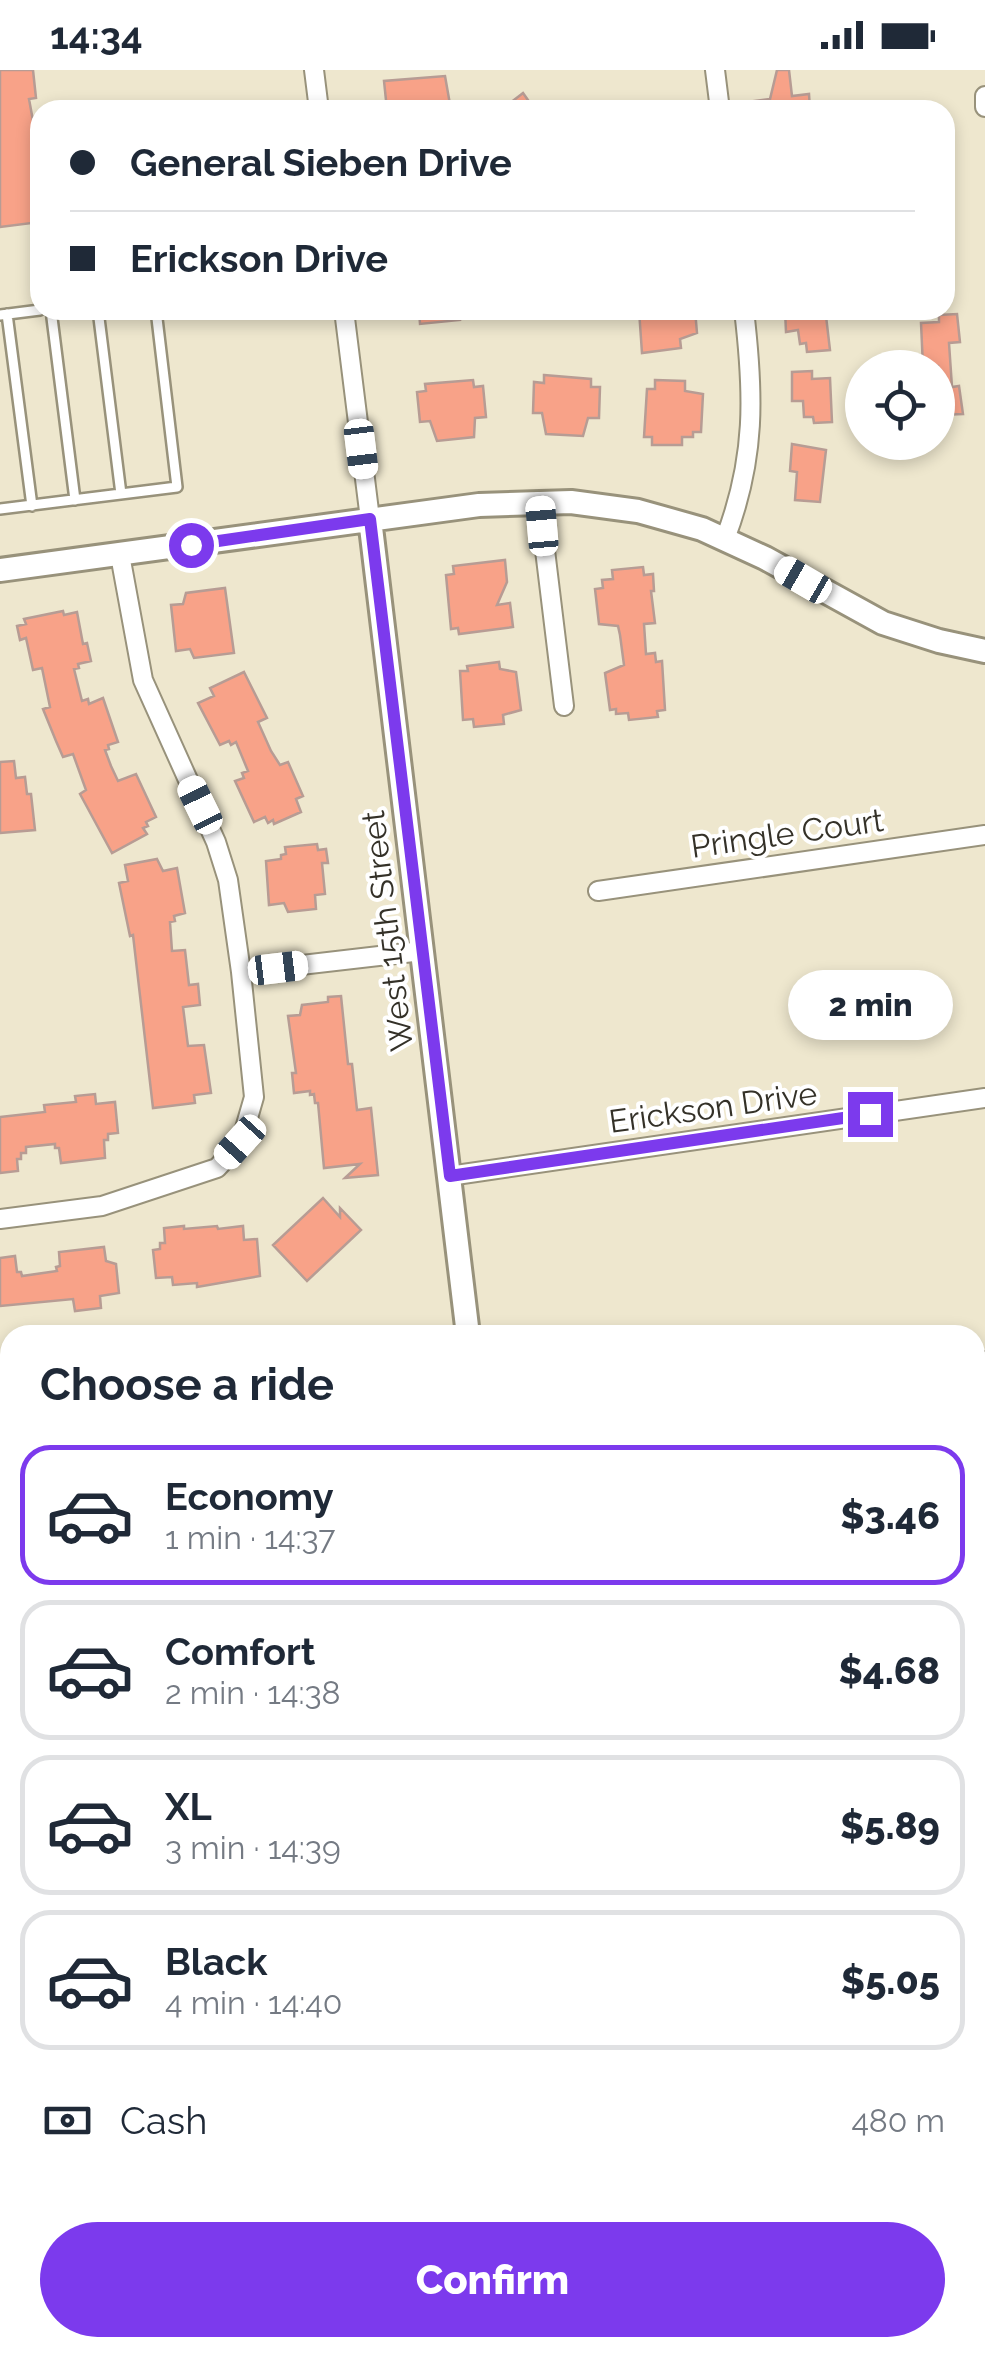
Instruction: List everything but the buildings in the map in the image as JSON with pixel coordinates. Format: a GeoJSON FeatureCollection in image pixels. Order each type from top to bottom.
{"type":"FeatureCollection","features":[{"type":"Feature","properties":{"kind":"street"},"geometry":{"type":"LineString","coordinates":[[314,70],[318,100]]}},
{"type":"Feature","properties":{"kind":"street"},"geometry":{"type":"LineString","coordinates":[[715,70],[719,100]]}},
{"type":"Feature","properties":{"kind":"street"},"geometry":{"type":"LineString","coordinates":[[985,96],[985,107]]}},
{"type":"Feature","properties":{"kind":"street"},"geometry":{"type":"LineString","coordinates":[[345,320],[370,519]]}},
{"type":"Feature","properties":{"kind":"street"},"geometry":{"type":"LineString","coordinates":[[725,539],[738,505],[752,422],[745,320]]}},
{"type":"Feature","properties":{"kind":"street"},"geometry":{"type":"LineString","coordinates":[[540,501],[564,706]]}},
{"type":"Feature","properties":{"kind":"street"},"geometry":{"type":"LineString","coordinates":[[0,570],[479,505],[540,501],[638,511],[725,539],[883,622],[985,651]]}},
{"type":"Feature","properties":{"kind":"street","name":"West 15th Street"},"geometry":{"type":"LineString","coordinates":[[370,519],[467,1325]]}},
{"type":"Feature","properties":{"kind":"street"},"geometry":{"type":"LineString","coordinates":[[0,1220],[102,1206],[216,1168],[240,1142],[254,1097],[234,913],[216,842],[142,680],[120,555]]}},
{"type":"Feature","properties":{"kind":"street","name":"Pringle Court"},"geometry":{"type":"LineString","coordinates":[[598,890],[985,835]]}},
{"type":"Feature","properties":{"kind":"street"},"geometry":{"type":"LineString","coordinates":[[242,972],[422,950]]}},
{"type":"Feature","properties":{"kind":"street","name":"Erickson Drive"},"geometry":{"type":"LineString","coordinates":[[450,1176],[985,1098]]}},
{"type":"Feature","properties":{"kind":"lane"},"geometry":{"type":"LineString","coordinates":[[30,311],[4,315],[32,506]]}},
{"type":"Feature","properties":{"kind":"lane"},"geometry":{"type":"LineString","coordinates":[[51,320],[75,500]]}},
{"type":"Feature","properties":{"kind":"lane"},"geometry":{"type":"LineString","coordinates":[[99,320],[121,494]]}},
{"type":"Feature","properties":{"kind":"lane"},"geometry":{"type":"LineString","coordinates":[[0,510],[177,487],[157,320]]}},
{"type":"Feature","properties":{"kind":"route"},"geometry":{"type":"LineString","coordinates":[[191,545],[370,519],[450,1176],[870,1114]]}}]}
